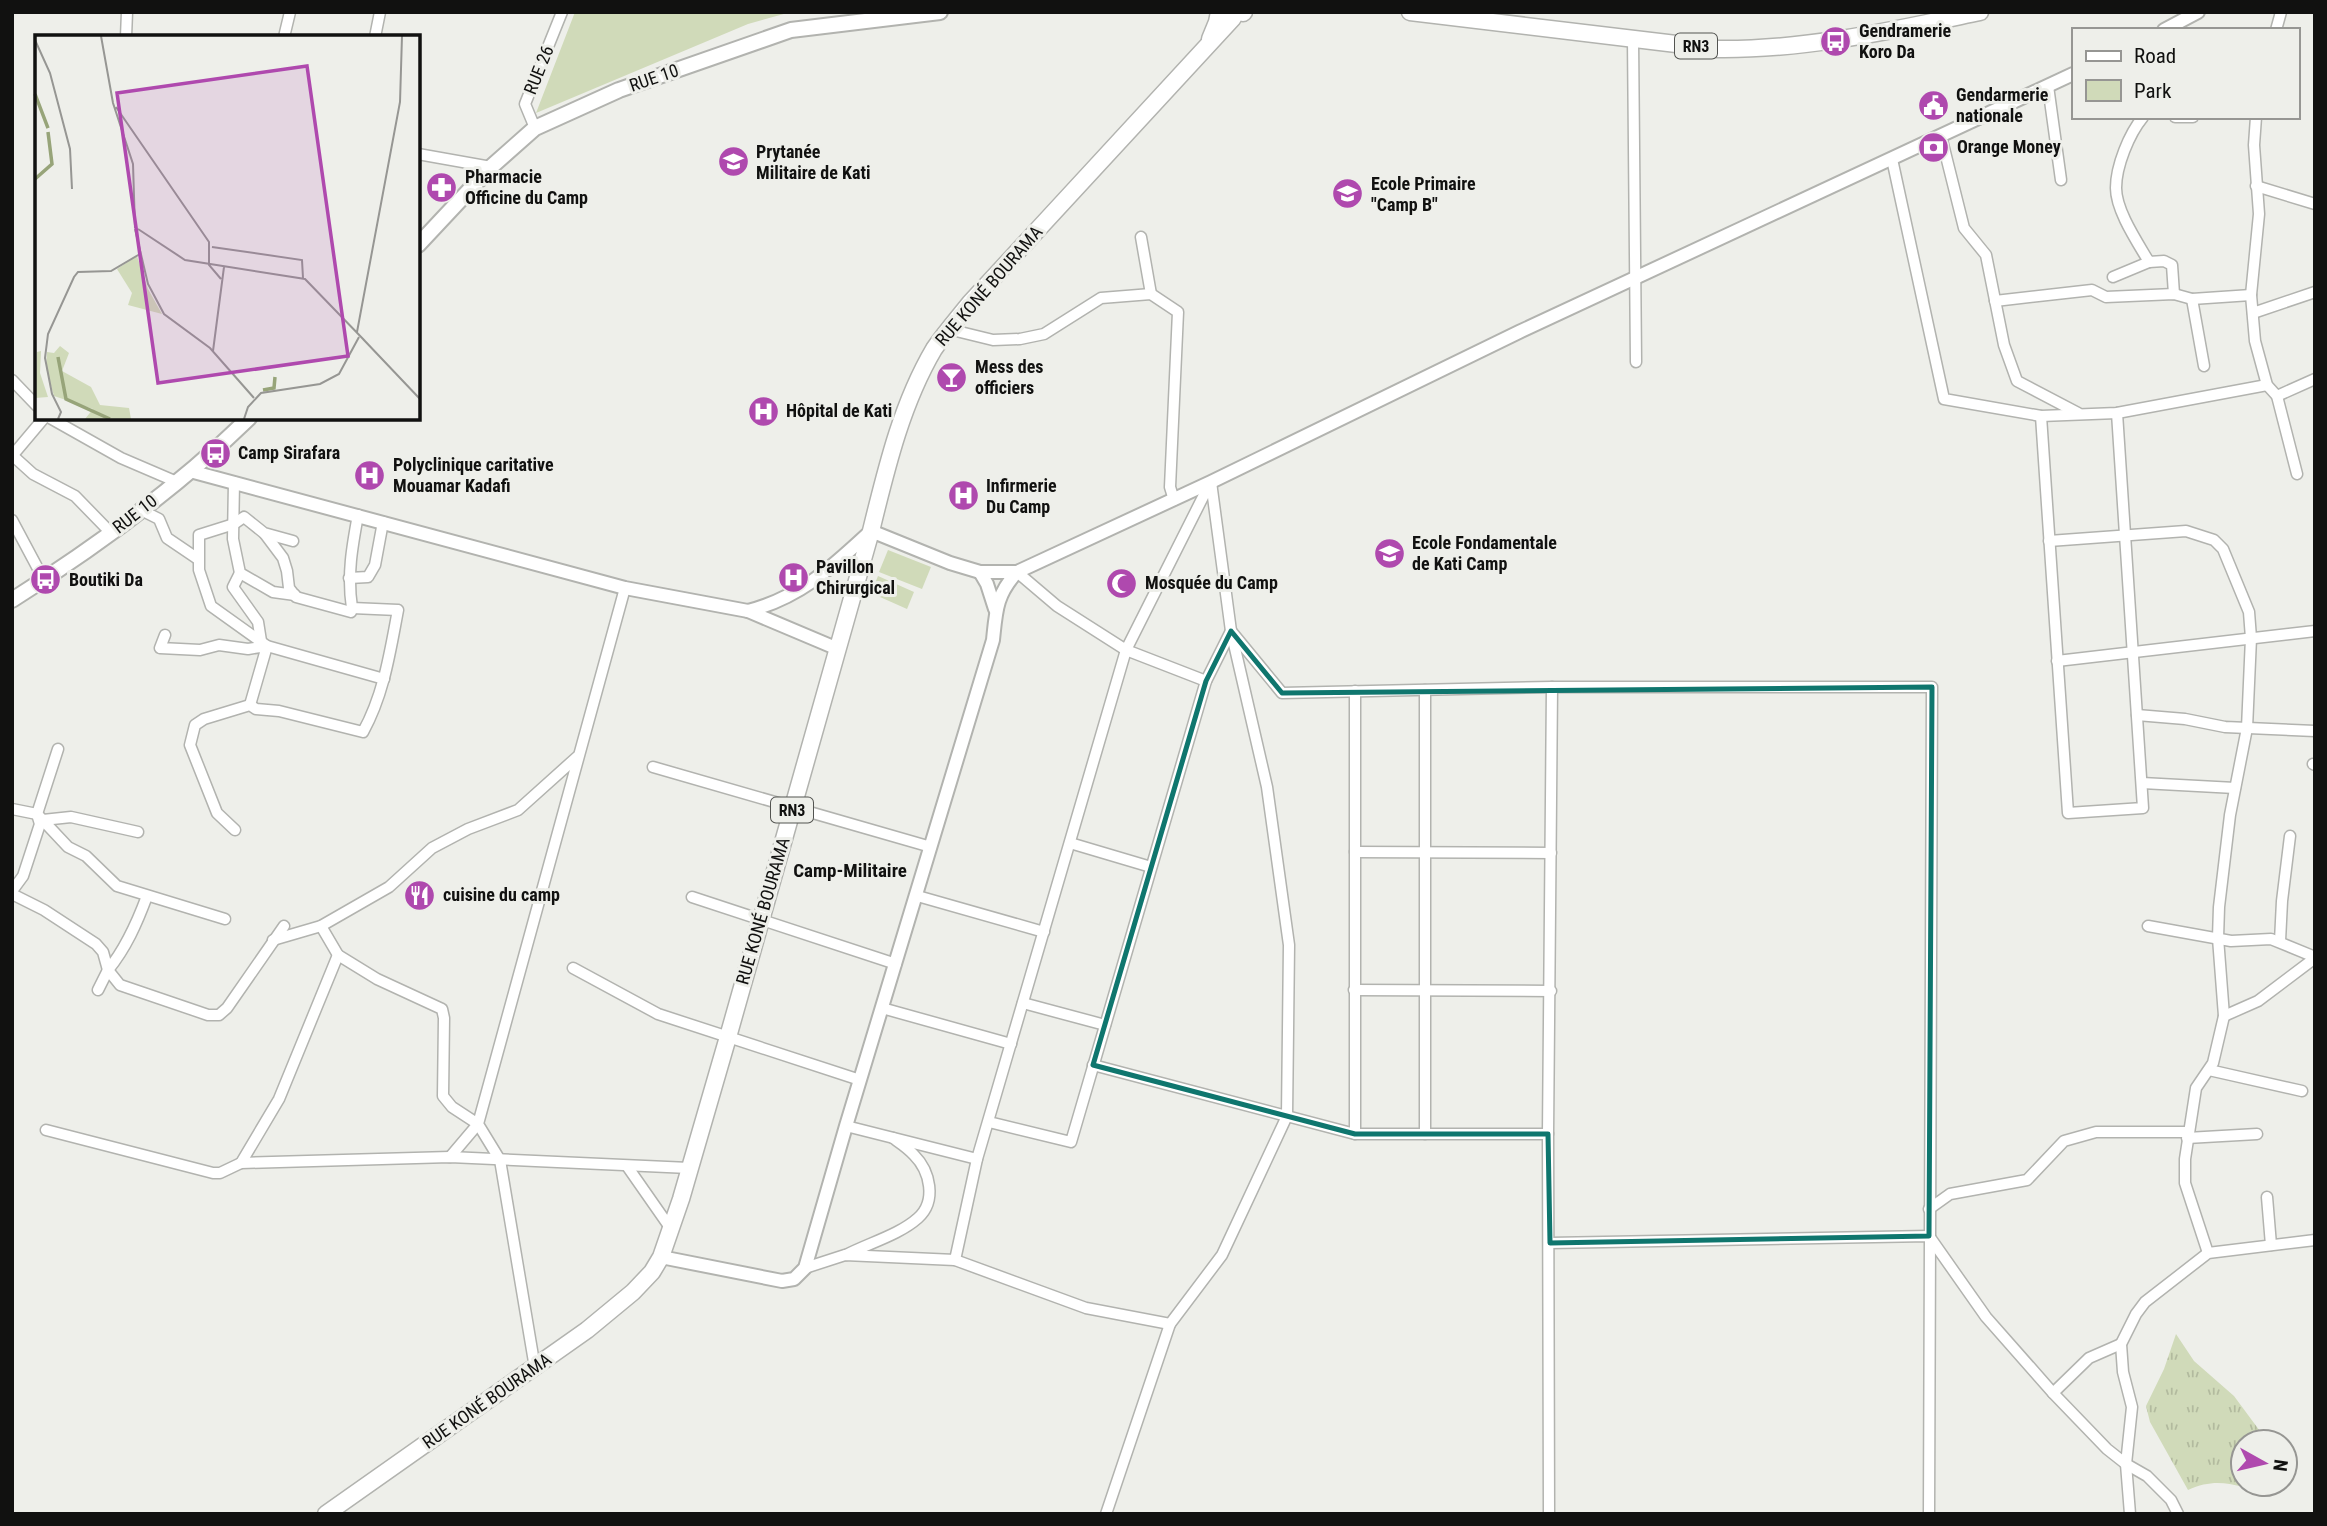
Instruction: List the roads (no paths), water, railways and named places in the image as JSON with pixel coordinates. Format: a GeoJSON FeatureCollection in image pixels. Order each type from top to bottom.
{"type":"FeatureCollection","features":[{"type":"Feature","properties":{"kind":"highway","name":"RN3"},"geometry":{"type":"LineString","coordinates":[[1410,12],[1718,49],[1778,48],[1820,43],[1980,12]]}},
{"type":"Feature","properties":{"kind":"highway","name":"RUE KONÉ BOURAMA"},"geometry":{"type":"LineString","coordinates":[[326,1514],[535,1368],[633,1292],[652,1272],[671,1229],[690,1168],[889,460],[905,412],[934,351],[948,329],[1234,13]]}},
{"type":"Feature","properties":{"kind":"main road","name":"RUE 10"},"geometry":{"type":"LineString","coordinates":[[420,243],[491,167],[535,128],[619,90],[791,30],[940,12]]}},
{"type":"Feature","properties":{"kind":"main road","name":"RUE 10"},"geometry":{"type":"LineString","coordinates":[[12,600],[111,533],[216,450],[247,420]]}},
{"type":"Feature","properties":{"kind":"street"},"geometry":{"type":"LineString","coordinates":[[126,35],[127,12]]}},
{"type":"Feature","properties":{"kind":"street"},"geometry":{"type":"LineString","coordinates":[[284,35],[290,12]]}},
{"type":"Feature","properties":{"kind":"street"},"geometry":{"type":"LineString","coordinates":[[376,35],[380,12]]}},
{"type":"Feature","properties":{"kind":"street","name":"RUE 26"},"geometry":{"type":"LineString","coordinates":[[535,128],[525,104],[562,12]]}},
{"type":"Feature","properties":{"kind":"street"},"geometry":{"type":"LineString","coordinates":[[2168,28],[2199,12]]}},
{"type":"Feature","properties":{"kind":"street"},"geometry":{"type":"LineString","coordinates":[[1633,39],[1636,362]]}},
{"type":"Feature","properties":{"kind":"street"},"geometry":{"type":"LineString","coordinates":[[805,1268],[993,640],[996,613],[1004,586],[1017,572],[1174,500],[1519,332],[2072,74]]}},
{"type":"Feature","properties":{"kind":"street"},"geometry":{"type":"LineString","coordinates":[[2048,86],[2061,180]]}},
{"type":"Feature","properties":{"kind":"street"},"geometry":{"type":"LineString","coordinates":[[2141,119],[2134,128],[2121,159],[2116,188],[2123,214],[2149,262]]}},
{"type":"Feature","properties":{"kind":"street"},"geometry":{"type":"LineString","coordinates":[[2256,119],[2254,145],[2259,214],[2251,295],[2255,341],[2267,385],[2277,396],[2297,474]]}},
{"type":"Feature","properties":{"kind":"street"},"geometry":{"type":"LineString","coordinates":[[1941,136],[1964,228],[1986,254],[2004,345],[2018,381],[2080,414]]}},
{"type":"Feature","properties":{"kind":"street"},"geometry":{"type":"LineString","coordinates":[[420,154],[491,167]]}},
{"type":"Feature","properties":{"kind":"street"},"geometry":{"type":"LineString","coordinates":[[1892,159],[1944,399],[2041,416],[2117,413],[2267,385]]}},
{"type":"Feature","properties":{"kind":"street"},"geometry":{"type":"LineString","coordinates":[[2256,186],[2315,204]]}},
{"type":"Feature","properties":{"kind":"street"},"geometry":{"type":"LineString","coordinates":[[1141,237],[1151,293]]}},
{"type":"Feature","properties":{"kind":"street"},"geometry":{"type":"LineString","coordinates":[[2113,277],[2149,262],[2164,261],[2172,265],[2174,294]]}},
{"type":"Feature","properties":{"kind":"street"},"geometry":{"type":"LineString","coordinates":[[1995,301],[2092,290],[2106,297],[2174,294],[2192,299],[2251,295]]}},
{"type":"Feature","properties":{"kind":"street"},"geometry":{"type":"LineString","coordinates":[[2253,313],[2315,292]]}},
{"type":"Feature","properties":{"kind":"street"},"geometry":{"type":"LineString","coordinates":[[948,329],[993,340],[1020,339],[1044,334],[1101,298],[1151,293],[1178,312],[1170,487],[1174,500]]}},
{"type":"Feature","properties":{"kind":"street"},"geometry":{"type":"LineString","coordinates":[[2192,299],[2204,366]]}},
{"type":"Feature","properties":{"kind":"street"},"geometry":{"type":"LineString","coordinates":[[2277,396],[2315,379]]}},
{"type":"Feature","properties":{"kind":"street"},"geometry":{"type":"LineString","coordinates":[[12,380],[35,404]]}},
{"type":"Feature","properties":{"kind":"street"},"geometry":{"type":"LineString","coordinates":[[2041,416],[2068,813],[2143,808],[2117,413]]}},
{"type":"Feature","properties":{"kind":"street"},"geometry":{"type":"LineString","coordinates":[[42,420],[13,456],[33,474],[75,496],[111,533]]}},
{"type":"Feature","properties":{"kind":"street"},"geometry":{"type":"LineString","coordinates":[[54,420],[121,458],[177,482]]}},
{"type":"Feature","properties":{"kind":"street"},"geometry":{"type":"LineString","coordinates":[[190,471],[625,588],[748,611],[838,649]]}},
{"type":"Feature","properties":{"kind":"street"},"geometry":{"type":"LineString","coordinates":[[234,482],[233,539],[240,573],[233,587],[258,622],[264,643],[250,705]]}},
{"type":"Feature","properties":{"kind":"street"},"geometry":{"type":"LineString","coordinates":[[1107,1514],[1170,1324],[1222,1255],[1287,1116],[1289,945],[1267,786],[1231,631],[1210,482]]}},
{"type":"Feature","properties":{"kind":"street"},"geometry":{"type":"LineString","coordinates":[[954,1260],[977,1159],[1126,650],[1210,482]]}},
{"type":"Feature","properties":{"kind":"street"},"geometry":{"type":"LineString","coordinates":[[141,510],[159,519],[167,538],[198,559]]}},
{"type":"Feature","properties":{"kind":"street"},"geometry":{"type":"LineString","coordinates":[[352,608],[349,560],[358,515]]}},
{"type":"Feature","properties":{"kind":"street"},"geometry":{"type":"LineString","coordinates":[[295,595],[289,588],[283,558],[264,533],[244,517],[234,524],[199,535],[199,570],[211,606],[264,643],[384,679]]}},
{"type":"Feature","properties":{"kind":"street"},"geometry":{"type":"LineString","coordinates":[[12,520],[44,580]]}},
{"type":"Feature","properties":{"kind":"street"},"geometry":{"type":"LineString","coordinates":[[349,578],[368,577],[374,565],[383,522]]}},
{"type":"Feature","properties":{"kind":"street"},"geometry":{"type":"LineString","coordinates":[[748,611],[790,597],[830,569],[871,531],[950,564],[980,572],[1017,572],[1057,606],[1126,650],[1206,681]]}},
{"type":"Feature","properties":{"kind":"street"},"geometry":{"type":"LineString","coordinates":[[2049,541],[2186,531],[2214,540],[2223,549],[2249,612],[2251,638],[2247,728],[2235,788],[2219,907],[2218,939],[2224,1016],[2219,1043],[2209,1070],[2196,1088],[2188,1135],[2185,1184],[2208,1253]]}},
{"type":"Feature","properties":{"kind":"street"},"geometry":{"type":"LineString","coordinates":[[264,533],[293,541]]}},
{"type":"Feature","properties":{"kind":"street"},"geometry":{"type":"LineString","coordinates":[[980,572],[992,596],[996,613]]}},
{"type":"Feature","properties":{"kind":"street"},"geometry":{"type":"LineString","coordinates":[[240,573],[273,592],[295,595],[351,611],[352,608],[398,610],[376,709],[363,732],[278,711],[256,709],[250,705]]}},
{"type":"Feature","properties":{"kind":"street"},"geometry":{"type":"LineString","coordinates":[[450,1157],[478,1125],[625,588]]}},
{"type":"Feature","properties":{"kind":"street"},"geometry":{"type":"LineString","coordinates":[[772,605],[776,622]]}},
{"type":"Feature","properties":{"kind":"street"},"geometry":{"type":"LineString","coordinates":[[989,1122],[1071,1142],[1206,681],[1231,631]]}},
{"type":"Feature","properties":{"kind":"street"},"geometry":{"type":"LineString","coordinates":[[1231,631],[1282,693],[1552,687],[1932,687],[1929,1514]]}},
{"type":"Feature","properties":{"kind":"street"},"geometry":{"type":"LineString","coordinates":[[2057,661],[2315,631]]}},
{"type":"Feature","properties":{"kind":"street"},"geometry":{"type":"LineString","coordinates":[[165,635],[160,648],[200,650],[219,645],[248,649],[264,643]]}},
{"type":"Feature","properties":{"kind":"street"},"geometry":{"type":"LineString","coordinates":[[1549,1514],[1548,1134],[1552,687]]}},
{"type":"Feature","properties":{"kind":"street"},"geometry":{"type":"LineString","coordinates":[[1425,690],[1425,1134]]}},
{"type":"Feature","properties":{"kind":"street"},"geometry":{"type":"LineString","coordinates":[[1355,691],[1355,1134]]}},
{"type":"Feature","properties":{"kind":"street"},"geometry":{"type":"LineString","coordinates":[[235,830],[217,813],[190,745],[195,725],[204,719],[250,705]]}},
{"type":"Feature","properties":{"kind":"street"},"geometry":{"type":"LineString","coordinates":[[2137,715],[2185,719],[2225,727],[2315,731]]}},
{"type":"Feature","properties":{"kind":"street"},"geometry":{"type":"LineString","coordinates":[[58,749],[40,824],[23,876],[12,892],[96,944],[103,952],[108,970],[120,985],[208,1015],[219,1015],[227,1008],[284,926]]}},
{"type":"Feature","properties":{"kind":"street"},"geometry":{"type":"LineString","coordinates":[[273,940],[321,926],[389,887],[432,848],[468,829],[518,810],[579,756]]}},
{"type":"Feature","properties":{"kind":"street"},"geometry":{"type":"LineString","coordinates":[[653,767],[931,847]]}},
{"type":"Feature","properties":{"kind":"street"},"geometry":{"type":"LineString","coordinates":[[2142,783],[2235,788]]}},
{"type":"Feature","properties":{"kind":"street"},"geometry":{"type":"LineString","coordinates":[[12,809],[40,817],[71,817],[138,832]]}},
{"type":"Feature","properties":{"kind":"street"},"geometry":{"type":"LineString","coordinates":[[40,817],[68,847],[86,856],[117,887],[226,919]]}},
{"type":"Feature","properties":{"kind":"street"},"geometry":{"type":"LineString","coordinates":[[2280,941],[2290,836]]}},
{"type":"Feature","properties":{"kind":"street"},"geometry":{"type":"LineString","coordinates":[[1070,843],[1152,867]]}},
{"type":"Feature","properties":{"kind":"street"},"geometry":{"type":"LineString","coordinates":[[1355,852],[1551,853]]}},
{"type":"Feature","properties":{"kind":"street"},"geometry":{"type":"LineString","coordinates":[[98,990],[126,944],[147,897]]}},
{"type":"Feature","properties":{"kind":"street"},"geometry":{"type":"LineString","coordinates":[[692,897],[896,964]]}},
{"type":"Feature","properties":{"kind":"street"},"geometry":{"type":"LineString","coordinates":[[921,897],[1044,932]]}},
{"type":"Feature","properties":{"kind":"street"},"geometry":{"type":"LineString","coordinates":[[321,926],[338,955],[377,979],[442,1009],[443,1096],[452,1107],[478,1125],[500,1160],[535,1368]]}},
{"type":"Feature","properties":{"kind":"street"},"geometry":{"type":"LineString","coordinates":[[2148,926],[2231,941],[2280,941],[2315,957],[2258,1002],[2224,1016]]}},
{"type":"Feature","properties":{"kind":"street"},"geometry":{"type":"LineString","coordinates":[[241,1163],[279,1099],[338,955]]}},
{"type":"Feature","properties":{"kind":"street"},"geometry":{"type":"LineString","coordinates":[[573,968],[658,1014],[860,1080]]}},
{"type":"Feature","properties":{"kind":"street"},"geometry":{"type":"LineString","coordinates":[[1354,990],[1551,991]]}},
{"type":"Feature","properties":{"kind":"street"},"geometry":{"type":"LineString","coordinates":[[1023,1003],[1105,1025]]}},
{"type":"Feature","properties":{"kind":"street"},"geometry":{"type":"LineString","coordinates":[[882,1008],[1011,1044]]}},
{"type":"Feature","properties":{"kind":"street"},"geometry":{"type":"LineString","coordinates":[[1093,1065],[1355,1134],[1548,1134]]}},
{"type":"Feature","properties":{"kind":"street"},"geometry":{"type":"LineString","coordinates":[[2209,1070],[2302,1091]]}},
{"type":"Feature","properties":{"kind":"street"},"geometry":{"type":"LineString","coordinates":[[846,1126],[977,1159]]}},
{"type":"Feature","properties":{"kind":"street"},"geometry":{"type":"LineString","coordinates":[[46,1130],[213,1173],[241,1163],[450,1157],[690,1168]]}},
{"type":"Feature","properties":{"kind":"street"},"geometry":{"type":"LineString","coordinates":[[1929,1209],[1950,1194],[2027,1180],[2064,1141],[2096,1132],[2257,1134]]}},
{"type":"Feature","properties":{"kind":"street"},"geometry":{"type":"LineString","coordinates":[[661,1256],[782,1281],[794,1279],[805,1268],[845,1255],[911,1222],[920,1216],[930,1199],[930,1183],[916,1156],[893,1138]]}},
{"type":"Feature","properties":{"kind":"street"},"geometry":{"type":"LineString","coordinates":[[627,1166],[671,1229]]}},
{"type":"Feature","properties":{"kind":"street"},"geometry":{"type":"LineString","coordinates":[[2267,1198],[2272,1245]]}},
{"type":"Feature","properties":{"kind":"street"},"geometry":{"type":"LineString","coordinates":[[1550,1243],[1929,1236]]}},
{"type":"Feature","properties":{"kind":"street"},"geometry":{"type":"LineString","coordinates":[[1929,1236],[1986,1317],[2053,1393],[2108,1449],[2147,1476],[2171,1500],[2178,1514]]}},
{"type":"Feature","properties":{"kind":"street"},"geometry":{"type":"LineString","coordinates":[[2130,1514],[2126,1464],[2132,1407],[2123,1372],[2121,1343],[2136,1314],[2145,1302],[2208,1253],[2315,1240]]}},
{"type":"Feature","properties":{"kind":"street"},"geometry":{"type":"LineString","coordinates":[[845,1255],[954,1260],[1086,1308],[1170,1324]]}},
{"type":"Feature","properties":{"kind":"street"},"geometry":{"type":"LineString","coordinates":[[2053,1393],[2089,1358],[2121,1343]]}},
{"type":"Feature","properties":{"kind":"place","name":"Gendramerie Koro Da"},"geometry":{"type":"Point","coordinates":[1836,41]}},
{"type":"Feature","properties":{"kind":"place","name":"Gendarmerie nationale"},"geometry":{"type":"Point","coordinates":[1933,105]}},
{"type":"Feature","properties":{"kind":"place","name":"Orange Money"},"geometry":{"type":"Point","coordinates":[1934,147]}},
{"type":"Feature","properties":{"kind":"place","name":"Prytanée Militaire de Kati"},"geometry":{"type":"Point","coordinates":[733,162]}},
{"type":"Feature","properties":{"kind":"place","name":"Pharmacie Officine du Camp"},"geometry":{"type":"Point","coordinates":[442,187]}},
{"type":"Feature","properties":{"kind":"place","name":"Ecole Primaire \"Camp B\""},"geometry":{"type":"Point","coordinates":[1348,194]}},
{"type":"Feature","properties":{"kind":"place","name":"Mess des officiers"},"geometry":{"type":"Point","coordinates":[952,377]}},
{"type":"Feature","properties":{"kind":"place","name":"Hôpital de Kati"},"geometry":{"type":"Point","coordinates":[763,411]}},
{"type":"Feature","properties":{"kind":"place","name":"Camp Sirafara"},"geometry":{"type":"Point","coordinates":[215,453]}},
{"type":"Feature","properties":{"kind":"place","name":"Polyclinique caritative Mouamar Kadafi"},"geometry":{"type":"Point","coordinates":[370,475]}},
{"type":"Feature","properties":{"kind":"place","name":"Infirmerie Du Camp"},"geometry":{"type":"Point","coordinates":[963,496]}},
{"type":"Feature","properties":{"kind":"place","name":"Ecole Fondamentale de Kati Camp"},"geometry":{"type":"Point","coordinates":[1389,553]}},
{"type":"Feature","properties":{"kind":"place","name":"Pavillon Chirurgical"},"geometry":{"type":"Point","coordinates":[793,577]}},
{"type":"Feature","properties":{"kind":"place","name":"Boutiki Da"},"geometry":{"type":"Point","coordinates":[46,580]}},
{"type":"Feature","properties":{"kind":"place","name":"Mosquée du Camp"},"geometry":{"type":"Point","coordinates":[1122,583]}},
{"type":"Feature","properties":{"kind":"place","name":"cuisine du camp"},"geometry":{"type":"Point","coordinates":[420,895]}},
{"type":"Feature","properties":{"kind":"district","name":"Camp-Militaire"},"geometry":{"type":"Point","coordinates":[850,870]}}]}
